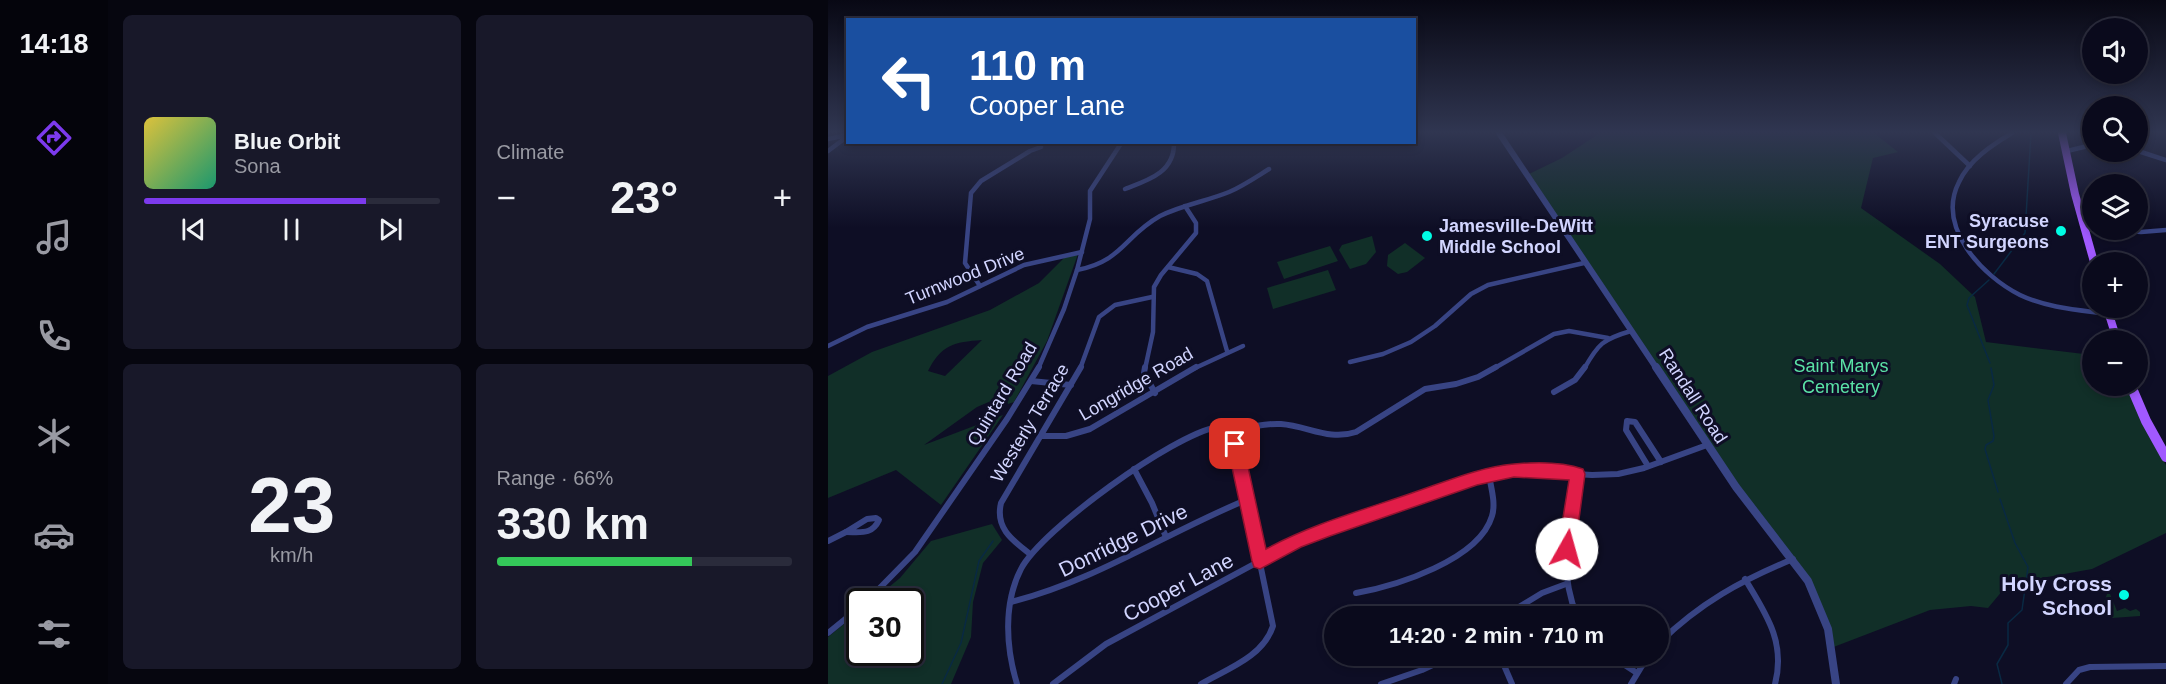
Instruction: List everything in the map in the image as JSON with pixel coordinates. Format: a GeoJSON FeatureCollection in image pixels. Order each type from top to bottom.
{"type":"FeatureCollection","features":[{"type":"Feature","properties":{"kind":"main road"},"geometry":{"type":"LineString","coordinates":[[2070,165],[2082,220]]}},
{"type":"Feature","properties":{"kind":"main road"},"geometry":{"type":"LineString","coordinates":[[2135,396],[2166,457]]}},
{"type":"Feature","properties":{"kind":"street"},"geometry":{"type":"LineString","coordinates":[[980,286],[965,263],[971,194],[981,181],[1006,165]]}},
{"type":"Feature","properties":{"kind":"street","name":"Quintard Road"},"geometry":{"type":"LineString","coordinates":[[881,588],[915,552],[1031,381],[1048,348],[1077,270],[1090,219],[1090,191],[1107,165]]}},
{"type":"Feature","properties":{"kind":"street"},"geometry":{"type":"LineString","coordinates":[[1125,189],[1156,176],[1169,165]]}},
{"type":"Feature","properties":{"kind":"street","name":"Randall Road"},"geometry":{"type":"LineString","coordinates":[[1520,165],[1736,487],[1808,581],[1828,629],[1836,684]]}},
{"type":"Feature","properties":{"kind":"street"},"geometry":{"type":"LineString","coordinates":[[1970,166],[1959,180],[1954,192],[1953,204],[1964,244],[1977,262],[1997,282],[2024,297],[2059,307],[2082,309]]}},
{"type":"Feature","properties":{"kind":"street"},"geometry":{"type":"LineString","coordinates":[[1077,270],[1099,266],[1114,258],[1149,223],[1185,206],[1230,192],[1269,170]]}},
{"type":"Feature","properties":{"kind":"street"},"geometry":{"type":"LineString","coordinates":[[1155,393],[1144,373],[1144,363],[1153,332],[1152,297],[1158,281],[1196,233],[1196,223],[1185,206]]}},
{"type":"Feature","properties":{"kind":"street"},"geometry":{"type":"LineString","coordinates":[[2148,231],[2166,230]]}},
{"type":"Feature","properties":{"kind":"street","name":"Turnwood Drive"},"geometry":{"type":"LineString","coordinates":[[828,346],[867,327],[947,302],[1024,265],[1082,252]]}},
{"type":"Feature","properties":{"kind":"street"},"geometry":{"type":"LineString","coordinates":[[1350,362],[1383,354],[1411,342],[1435,326],[1472,294],[1488,285],[1584,263]]}},
{"type":"Feature","properties":{"kind":"street"},"geometry":{"type":"LineString","coordinates":[[1168,267],[1197,274],[1207,281],[1227,351]]}},
{"type":"Feature","properties":{"kind":"street","name":"Westerly Terrace"},"geometry":{"type":"LineString","coordinates":[[1030,554],[1003,530],[998,514],[1004,496],[1079,372],[1095,325],[1102,314],[1124,302],[1152,297]]}},
{"type":"Feature","properties":{"kind":"street"},"geometry":{"type":"LineString","coordinates":[[1017,684],[1008,651],[1011,602],[1017,581],[1030,554],[1082,508],[1134,469],[1176,444],[1205,430],[1282,424],[1328,437],[1344,436],[1356,432],[1425,389],[1456,384],[1478,377],[1554,334],[1569,331],[1608,338],[1632,331]]}},
{"type":"Feature","properties":{"kind":"street"},"geometry":{"type":"LineString","coordinates":[[1554,392],[1576,380],[1591,357],[1608,338]]}},
{"type":"Feature","properties":{"kind":"street","name":"Longridge Road"},"geometry":{"type":"LineString","coordinates":[[1041,436],[1066,436],[1084,432],[1227,351],[1243,346]]}},
{"type":"Feature","properties":{"kind":"street"},"geometry":{"type":"LineString","coordinates":[[1031,381],[1071,386]]}},
{"type":"Feature","properties":{"kind":"street"},"geometry":{"type":"LineString","coordinates":[[1648,466],[1626,430],[1627,421],[1635,422],[1661,462]]}},
{"type":"Feature","properties":{"kind":"street"},"geometry":{"type":"LineString","coordinates":[[1201,684],[1263,647],[1272,635],[1273,626],[1232,428]]}},
{"type":"Feature","properties":{"kind":"street","name":"Cooper Lane"},"geometry":{"type":"LineString","coordinates":[[1053,684],[1084,658],[1106,644],[1309,536],[1489,475],[1532,470],[1609,475],[1648,466],[1707,445]]}},
{"type":"Feature","properties":{"kind":"street"},"geometry":{"type":"LineString","coordinates":[[1134,469],[1152,503],[1166,537]]}},
{"type":"Feature","properties":{"kind":"street"},"geometry":{"type":"LineString","coordinates":[[1574,606],[1566,584],[1567,549],[1577,474]]}},
{"type":"Feature","properties":{"kind":"street"},"geometry":{"type":"LineString","coordinates":[[1356,593],[1373,591],[1390,585],[1456,556],[1476,542],[1493,512],[1489,475]]}},
{"type":"Feature","properties":{"kind":"street","name":"Donridge Drive"},"geometry":{"type":"LineString","coordinates":[[1011,602],[1050,593],[1074,584],[1166,537],[1246,500]]}},
{"type":"Feature","properties":{"kind":"street"},"geometry":{"type":"LineString","coordinates":[[828,541],[846,532]]}},
{"type":"Feature","properties":{"kind":"street"},"geometry":{"type":"LineString","coordinates":[[1669,633],[1695,608],[1721,590],[1793,559]]}},
{"type":"Feature","properties":{"kind":"street"},"geometry":{"type":"LineString","coordinates":[[1745,579],[1764,612],[1779,647],[1780,664],[1775,684]]}},
{"type":"Feature","properties":{"kind":"street"},"geometry":{"type":"LineString","coordinates":[[1521,606],[1542,593],[1566,584]]}},
{"type":"Feature","properties":{"kind":"street"},"geometry":{"type":"LineString","coordinates":[[828,633],[846,618]]}},
{"type":"Feature","properties":{"kind":"street"},"geometry":{"type":"LineString","coordinates":[[1383,684],[1431,666]]}},
{"type":"Feature","properties":{"kind":"street"},"geometry":{"type":"LineString","coordinates":[[1504,666],[1512,684]]}},
{"type":"Feature","properties":{"kind":"street"},"geometry":{"type":"LineString","coordinates":[[1626,666],[1637,673]]}},
{"type":"Feature","properties":{"kind":"street"},"geometry":{"type":"LineString","coordinates":[[1631,684],[1642,666]]}},
{"type":"Feature","properties":{"kind":"street"},"geometry":{"type":"LineString","coordinates":[[2066,684],[2076,673],[2090,667],[2166,666]]}},
{"type":"Feature","properties":{"kind":"green space","name":"Saint Marys Cemetery"},"geometry":{"type":"Polygon","coordinates":[[[1548,165],[1871,165],[1861,208],[1940,264],[1975,297],[1986,342],[2082,354],[2082,396],[2131,396],[2141,421],[2166,465],[2166,533],[2092,569],[2008,584],[1988,608],[1971,606],[1930,610],[1831,648],[1808,581],[1748,503],[1529,174],[1548,165]]]}},
{"type":"Feature","properties":{"kind":"green space"},"geometry":{"type":"Polygon","coordinates":[[[1372,236],[1376,252],[1366,264],[1350,269],[1339,250],[1342,245],[1372,236]]]}},
{"type":"Feature","properties":{"kind":"green space"},"geometry":{"type":"Polygon","coordinates":[[[1405,243],[1425,258],[1407,272],[1398,274],[1387,266],[1388,255],[1405,243]]]}},
{"type":"Feature","properties":{"kind":"green space"},"geometry":{"type":"Polygon","coordinates":[[[1330,246],[1338,261],[1284,279],[1277,262],[1330,246]]]}},
{"type":"Feature","properties":{"kind":"green space"},"geometry":{"type":"Polygon","coordinates":[[[1078,254],[1047,341],[1014,402],[1008,404],[1005,395],[977,407],[924,445],[1003,415],[941,505],[896,470],[828,498],[828,376],[872,352],[990,310],[1039,283],[1064,258],[1078,254]],[[982,340],[956,344],[943,350],[928,371],[945,376],[982,340]]]}},
{"type":"Feature","properties":{"kind":"green space"},"geometry":{"type":"Polygon","coordinates":[[[1328,270],[1336,290],[1273,309],[1267,288],[1328,270]]]}},
{"type":"Feature","properties":{"kind":"green space"},"geometry":{"type":"Polygon","coordinates":[[[992,524],[1002,540],[983,563],[973,602],[971,637],[951,684],[828,684],[828,637],[846,622],[846,666],[924,666],[924,588],[888,588],[900,578],[931,541],[992,524]]]}},
{"type":"Feature","properties":{"kind":"green space"},"geometry":{"type":"Polygon","coordinates":[[[2107,594],[2110,594],[2117,611],[2125,608],[2130,611],[2136,609],[2140,612],[2140,616],[2112,618],[2103,605],[2107,594]]]}},
{"type":"Feature","properties":{"kind":"waterway"},"geometry":{"type":"LineString","coordinates":[[1994,274],[2025,233],[2029,165]]}},
{"type":"Feature","properties":{"kind":"waterway"},"geometry":{"type":"LineString","coordinates":[[1989,280],[1969,298],[1967,305],[1990,363]]}},
{"type":"Feature","properties":{"kind":"waterway"},"geometry":{"type":"LineString","coordinates":[[1991,368],[1994,385],[1988,400],[1994,436],[1993,441],[1986,445],[1985,449],[1998,492]]}},
{"type":"Feature","properties":{"kind":"waterway"},"geometry":{"type":"LineString","coordinates":[[2000,499],[2015,543],[2028,567],[2022,610],[2008,623],[2008,645],[1997,664],[2002,684]]}},
{"type":"Feature","properties":{"kind":"waterway"},"geometry":{"type":"LineString","coordinates":[[942,684],[961,643],[979,561],[993,541]]}},
{"type":"Feature","properties":{"kind":"place","name":"Syracuse ENT Surgeons"},"geometry":{"type":"Point","coordinates":[2061,231]}},
{"type":"Feature","properties":{"kind":"place","name":"Jamesville-DeWitt Middle School"},"geometry":{"type":"Point","coordinates":[1427,236]}},
{"type":"Feature","properties":{"kind":"place","name":"Holy Cross School"},"geometry":{"type":"Point","coordinates":[2124,595]}},
{"type":"Feature","properties":{"kind":"route"},"geometry":{"type":"LineString","coordinates":[[1235,444],[1260,561],[1309,536],[1393,506],[1499,472],[1532,470],[1577,474],[1567,549]]}}]}
